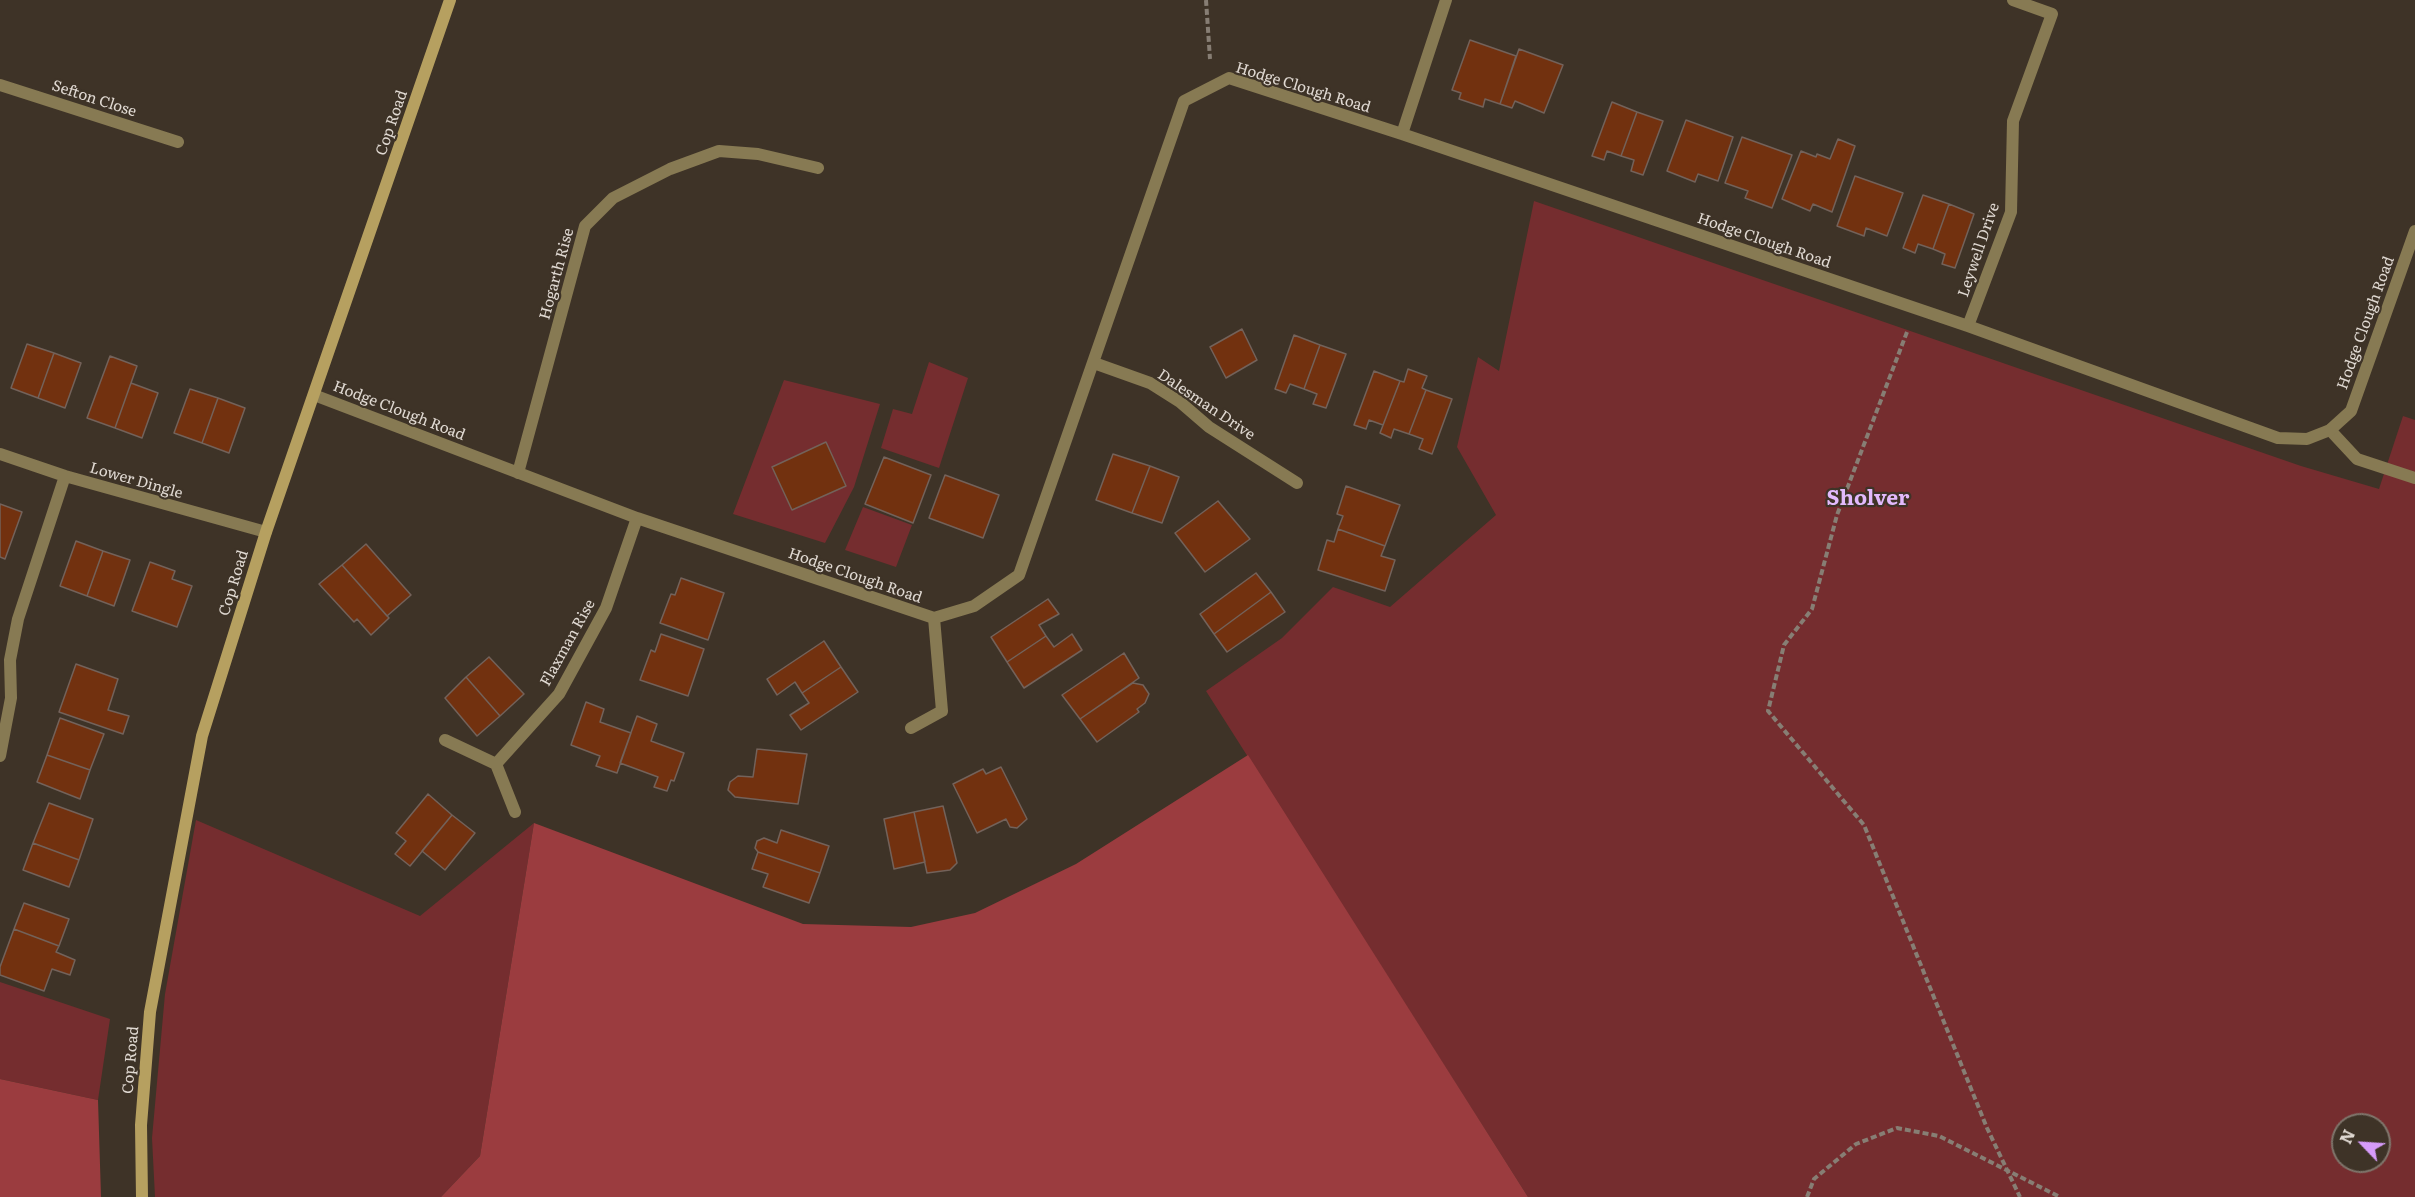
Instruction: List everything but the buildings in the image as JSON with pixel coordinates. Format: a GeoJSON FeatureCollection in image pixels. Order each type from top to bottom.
{"type":"FeatureCollection","features":[{"type":"Feature","properties":{"kind":"street","name":"Cop Road"},"geometry":{"type":"LineString","coordinates":[[142,1197],[141,1125],[150,1012],[202,736],[266,532],[450,0]]}},
{"type":"Feature","properties":{"kind":"street"},"geometry":{"type":"LineString","coordinates":[[1402,134],[1446,0]]}},
{"type":"Feature","properties":{"kind":"street","name":"Leywell Drive"},"geometry":{"type":"LineString","coordinates":[[1968,326],[2011,212],[2013,122],[2052,14],[2013,0]]}},
{"type":"Feature","properties":{"kind":"street","name":"Hodge Clough Road"},"geometry":{"type":"LineString","coordinates":[[314,394],[637,518],[934,618],[974,606],[1019,575],[1184,101],[1229,78],[1402,134],[1916,308],[2278,438],[2307,440],[2330,430],[2351,411],[2415,231]]}},
{"type":"Feature","properties":{"kind":"street","name":"Sefton Close"},"geometry":{"type":"LineString","coordinates":[[0,85],[178,142]]}},
{"type":"Feature","properties":{"kind":"street","name":"Hogarth Rise"},"geometry":{"type":"LineString","coordinates":[[518,473],[585,226],[613,198],[670,169],[719,151],[758,154],[818,168]]}},
{"type":"Feature","properties":{"kind":"street","name":"Dalesman Drive"},"geometry":{"type":"LineString","coordinates":[[1094,363],[1150,383],[1180,402],[1209,427],[1297,483]]}},
{"type":"Feature","properties":{"kind":"street"},"geometry":{"type":"LineString","coordinates":[[2330,430],[2357,459],[2415,478]]}},
{"type":"Feature","properties":{"kind":"street","name":"Lower Dingle"},"geometry":{"type":"LineString","coordinates":[[0,454],[65,476],[266,532]]}},
{"type":"Feature","properties":{"kind":"street"},"geometry":{"type":"LineString","coordinates":[[0,756],[11,698],[10,660],[18,619],[65,476]]}},
{"type":"Feature","properties":{"kind":"street","name":"Flaxman Rise"},"geometry":{"type":"LineString","coordinates":[[496,764],[559,694],[606,608],[637,518]]}},
{"type":"Feature","properties":{"kind":"street"},"geometry":{"type":"LineString","coordinates":[[911,728],[942,711],[934,618]]}},
{"type":"Feature","properties":{"kind":"street"},"geometry":{"type":"LineString","coordinates":[[445,740],[496,764],[514,812]]}},
{"type":"Feature","properties":{"kind":"path"},"geometry":{"type":"LineString","coordinates":[[1206,0],[1212,87]]}},
{"type":"Feature","properties":{"kind":"path"},"geometry":{"type":"LineString","coordinates":[[1916,308],[1837,515],[1812,609],[1784,645],[1768,711],[1864,825],[1983,1117],[2020,1197]]}},
{"type":"Feature","properties":{"kind":"path"},"geometry":{"type":"LineString","coordinates":[[1807,1197],[1814,1179],[1856,1144],[1897,1128],[1939,1136],[2060,1197]]}},
{"type":"Feature","properties":{"kind":"shaded area"},"geometry":{"type":"Polygon","coordinates":[[[1534,201],[2301,466],[2379,489],[2403,416],[2415,420],[2415,1197],[1528,1197],[1206,691],[1282,638],[1333,587],[1390,607],[1496,515],[1457,447],[1478,357],[1499,371],[1534,201]]]}},
{"type":"Feature","properties":{"kind":"shaded area"},"geometry":{"type":"Polygon","coordinates":[[[929,362],[968,378],[939,468],[881,448],[893,409],[912,414],[929,362]]]}},
{"type":"Feature","properties":{"kind":"shaded area"},"geometry":{"type":"Polygon","coordinates":[[[784,380],[880,404],[854,487],[825,543],[733,514],[784,380]]]}},
{"type":"Feature","properties":{"kind":"shaded area"},"geometry":{"type":"Polygon","coordinates":[[[863,507],[912,525],[896,567],[845,550],[863,507]]]}},
{"type":"Feature","properties":{"kind":"shaded area"},"geometry":{"type":"Polygon","coordinates":[[[1248,755],[1528,1197],[441,1197],[480,1156],[534,823],[803,924],[911,927],[975,913],[1076,864],[1248,755]]]}},
{"type":"Feature","properties":{"kind":"shaded area"},"geometry":{"type":"Polygon","coordinates":[[[196,820],[420,916],[534,823],[480,1156],[441,1197],[155,1197],[152,1138],[165,994],[196,820]]]}},
{"type":"Feature","properties":{"kind":"shaded area"},"geometry":{"type":"Polygon","coordinates":[[[0,982],[110,1019],[98,1100],[0,1079],[0,982]]]}},
{"type":"Feature","properties":{"kind":"shaded area"},"geometry":{"type":"Polygon","coordinates":[[[0,1079],[98,1100],[101,1197],[0,1197],[0,1079]]]}},
{"type":"Feature","properties":{"kind":"district","name":"Sholver"},"geometry":{"type":"Point","coordinates":[1868,499]}}]}
